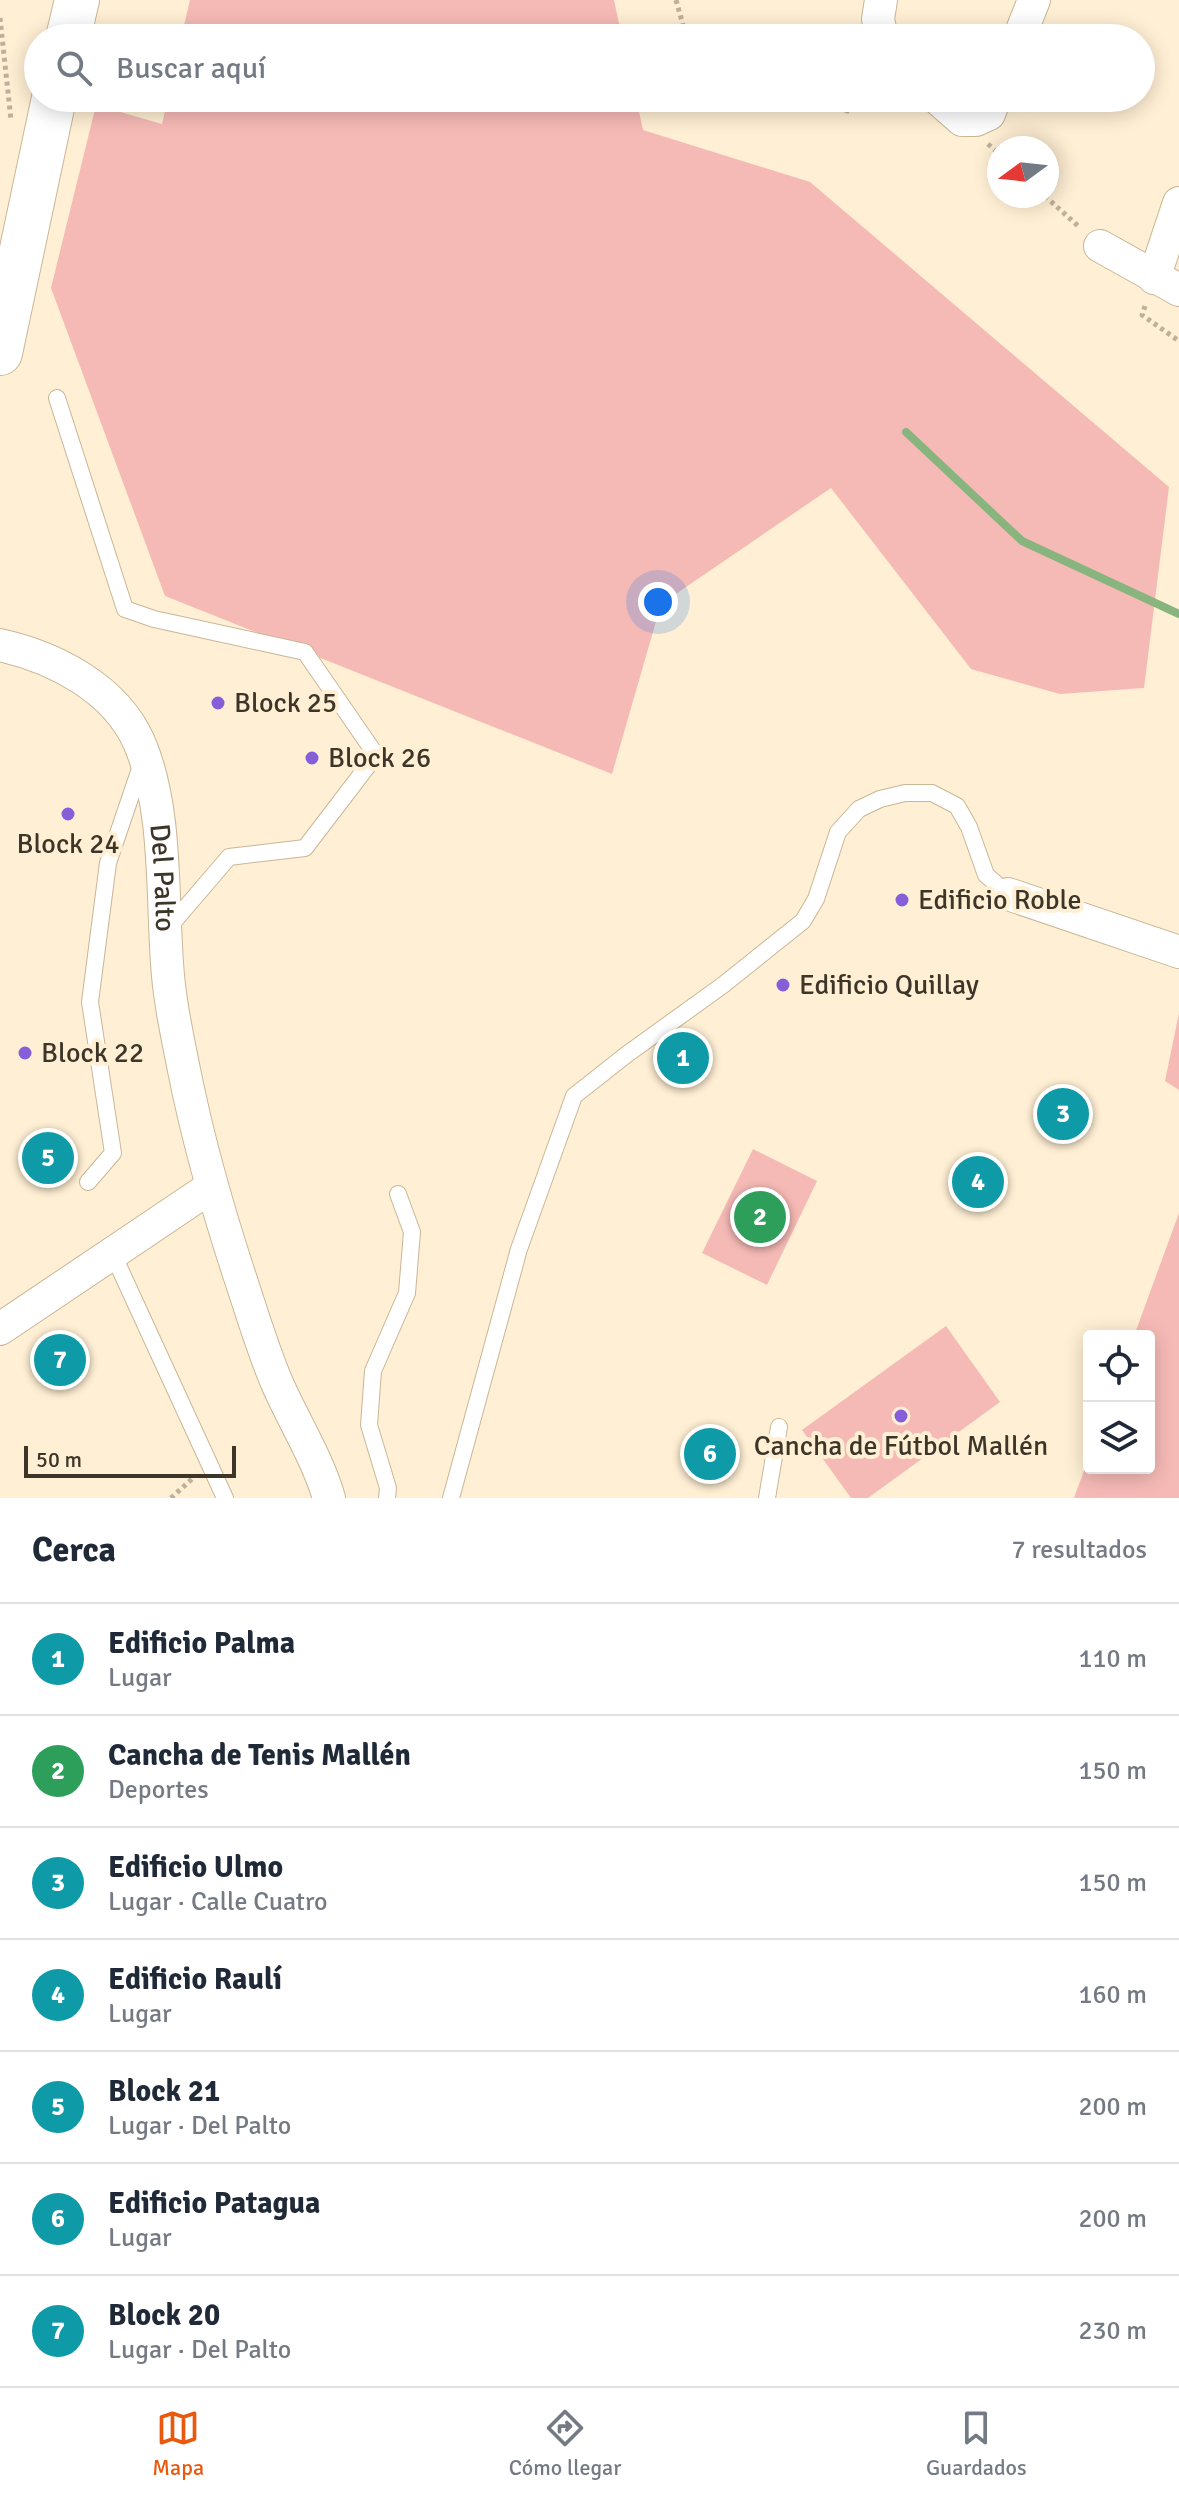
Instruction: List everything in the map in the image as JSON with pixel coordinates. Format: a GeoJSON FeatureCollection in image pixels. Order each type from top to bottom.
{"type":"FeatureCollection","features":[{"type":"Feature","properties":{"kind":"street"},"geometry":{"type":"LineString","coordinates":[[71,24],[77,0]]}},
{"type":"Feature","properties":{"kind":"street"},"geometry":{"type":"LineString","coordinates":[[879,24],[881,0]]}},
{"type":"Feature","properties":{"kind":"street"},"geometry":{"type":"LineString","coordinates":[[1025,24],[1034,0]]}},
{"type":"Feature","properties":{"kind":"street"},"geometry":{"type":"LineString","coordinates":[[0,353],[51,112]]}},
{"type":"Feature","properties":{"kind":"street"},"geometry":{"type":"LineString","coordinates":[[953,112],[962,120],[976,120],[985,112]]}},
{"type":"Feature","properties":{"kind":"street"},"geometry":{"type":"LineString","coordinates":[[1100,246],[1166,284],[1179,203]]}},
{"type":"Feature","properties":{"kind":"street","name":"Del Palto"},"geometry":{"type":"LineString","coordinates":[[0,645],[39,656],[84,678],[117,708],[138,740],[151,781],[160,835],[167,968],[183,1069],[211,1187],[277,1382],[311,1449],[329,1498]]}},
{"type":"Feature","properties":{"kind":"street"},"geometry":{"type":"LineString","coordinates":[[1008,894],[1179,952]]}},
{"type":"Feature","properties":{"kind":"street"},"geometry":{"type":"LineString","coordinates":[[0,1329],[211,1187]]}},
{"type":"Feature","properties":{"kind":"lane"},"geometry":{"type":"LineString","coordinates":[[57,398],[125,609],[154,619],[305,652],[376,755],[305,848],[229,857],[165,931]]}},
{"type":"Feature","properties":{"kind":"lane"},"geometry":{"type":"LineString","coordinates":[[88,1182],[113,1153],[90,1002],[108,863],[144,758]]}},
{"type":"Feature","properties":{"kind":"lane"},"geometry":{"type":"LineString","coordinates":[[451,1498],[519,1249],[574,1096],[803,921],[816,899],[838,832],[859,809],[880,799],[905,793],[932,793],[957,806],[969,827],[986,875],[1008,894]]}},
{"type":"Feature","properties":{"kind":"lane"},"geometry":{"type":"LineString","coordinates":[[387,1498],[388,1488],[369,1425],[373,1371],[407,1293],[412,1232],[398,1194]]}},
{"type":"Feature","properties":{"kind":"lane"},"geometry":{"type":"LineString","coordinates":[[112,1252],[225,1498]]}},
{"type":"Feature","properties":{"kind":"lane"},"geometry":{"type":"LineString","coordinates":[[767,1498],[779,1427]]}},
{"type":"Feature","properties":{"kind":"path"},"geometry":{"type":"LineString","coordinates":[[676,0],[683,24]]}},
{"type":"Feature","properties":{"kind":"path"},"geometry":{"type":"LineString","coordinates":[[1058,208],[1100,246]]}},
{"type":"Feature","properties":{"kind":"shaded area"},"geometry":{"type":"Polygon","coordinates":[[[190,0],[614,0],[619,24],[184,24],[190,0]]]}},
{"type":"Feature","properties":{"kind":"shaded area"},"geometry":{"type":"Polygon","coordinates":[[[94,112],[120,112],[162,124],[165,112],[639,112],[643,130],[810,182],[1169,487],[1144,688],[1060,694],[971,669],[831,488],[661,604],[612,774],[165,596],[51,288],[94,112]]]}},
{"type":"Feature","properties":{"kind":"shaded area"},"geometry":{"type":"Polygon","coordinates":[[[1179,1013],[1179,1090],[1165,1081],[1179,1013]]]}},
{"type":"Feature","properties":{"kind":"shaded area"},"geometry":{"type":"Polygon","coordinates":[[[753,1149],[817,1181],[767,1285],[702,1253],[753,1149]]]}},
{"type":"Feature","properties":{"kind":"shaded area"},"geometry":{"type":"Polygon","coordinates":[[[1179,1213],[1179,1498],[1074,1498],[1083,1473],[1155,1474],[1155,1330],[1136,1330],[1179,1213]]]}},
{"type":"Feature","properties":{"kind":"shaded area","name":"Cancha de Fútbol Mallén"},"geometry":{"type":"Polygon","coordinates":[[[946,1326],[1000,1402],[868,1498],[851,1498],[802,1430],[946,1326]]]}},
{"type":"Feature","properties":{"kind":"waterway"},"geometry":{"type":"LineString","coordinates":[[906,432],[1022,541],[1179,614]]}},
{"type":"Feature","properties":{"kind":"place","name":"Block 25"},"geometry":{"type":"Point","coordinates":[218,703]}},
{"type":"Feature","properties":{"kind":"place","name":"Block 26"},"geometry":{"type":"Point","coordinates":[312,758]}},
{"type":"Feature","properties":{"kind":"place","name":"Block 24"},"geometry":{"type":"Point","coordinates":[68,814]}},
{"type":"Feature","properties":{"kind":"place","name":"Edificio Roble"},"geometry":{"type":"Point","coordinates":[902,900]}},
{"type":"Feature","properties":{"kind":"place","name":"Edificio Quillay"},"geometry":{"type":"Point","coordinates":[783,985]}},
{"type":"Feature","properties":{"kind":"place","name":"Block 22"},"geometry":{"type":"Point","coordinates":[25,1053]}},
{"type":"Feature","properties":{"kind":"place","name":"Edificio Palma"},"geometry":{"type":"Point","coordinates":[683,1058]}},
{"type":"Feature","properties":{"kind":"place","name":"Edificio Ulmo"},"geometry":{"type":"Point","coordinates":[1063,1114]}},
{"type":"Feature","properties":{"kind":"place","name":"Block 21"},"geometry":{"type":"Point","coordinates":[48,1158]}},
{"type":"Feature","properties":{"kind":"place","name":"Edificio Raulí"},"geometry":{"type":"Point","coordinates":[978,1182]}},
{"type":"Feature","properties":{"kind":"place","name":"Cancha de Tenis Mallén"},"geometry":{"type":"Point","coordinates":[760,1217]}},
{"type":"Feature","properties":{"kind":"place","name":"Block 20"},"geometry":{"type":"Point","coordinates":[60,1360]}},
{"type":"Feature","properties":{"kind":"place","name":"Cancha de Fútbol Mallén"},"geometry":{"type":"Point","coordinates":[901,1416]}},
{"type":"Feature","properties":{"kind":"place","name":"Edificio Patagua"},"geometry":{"type":"Point","coordinates":[710,1454]}}]}
